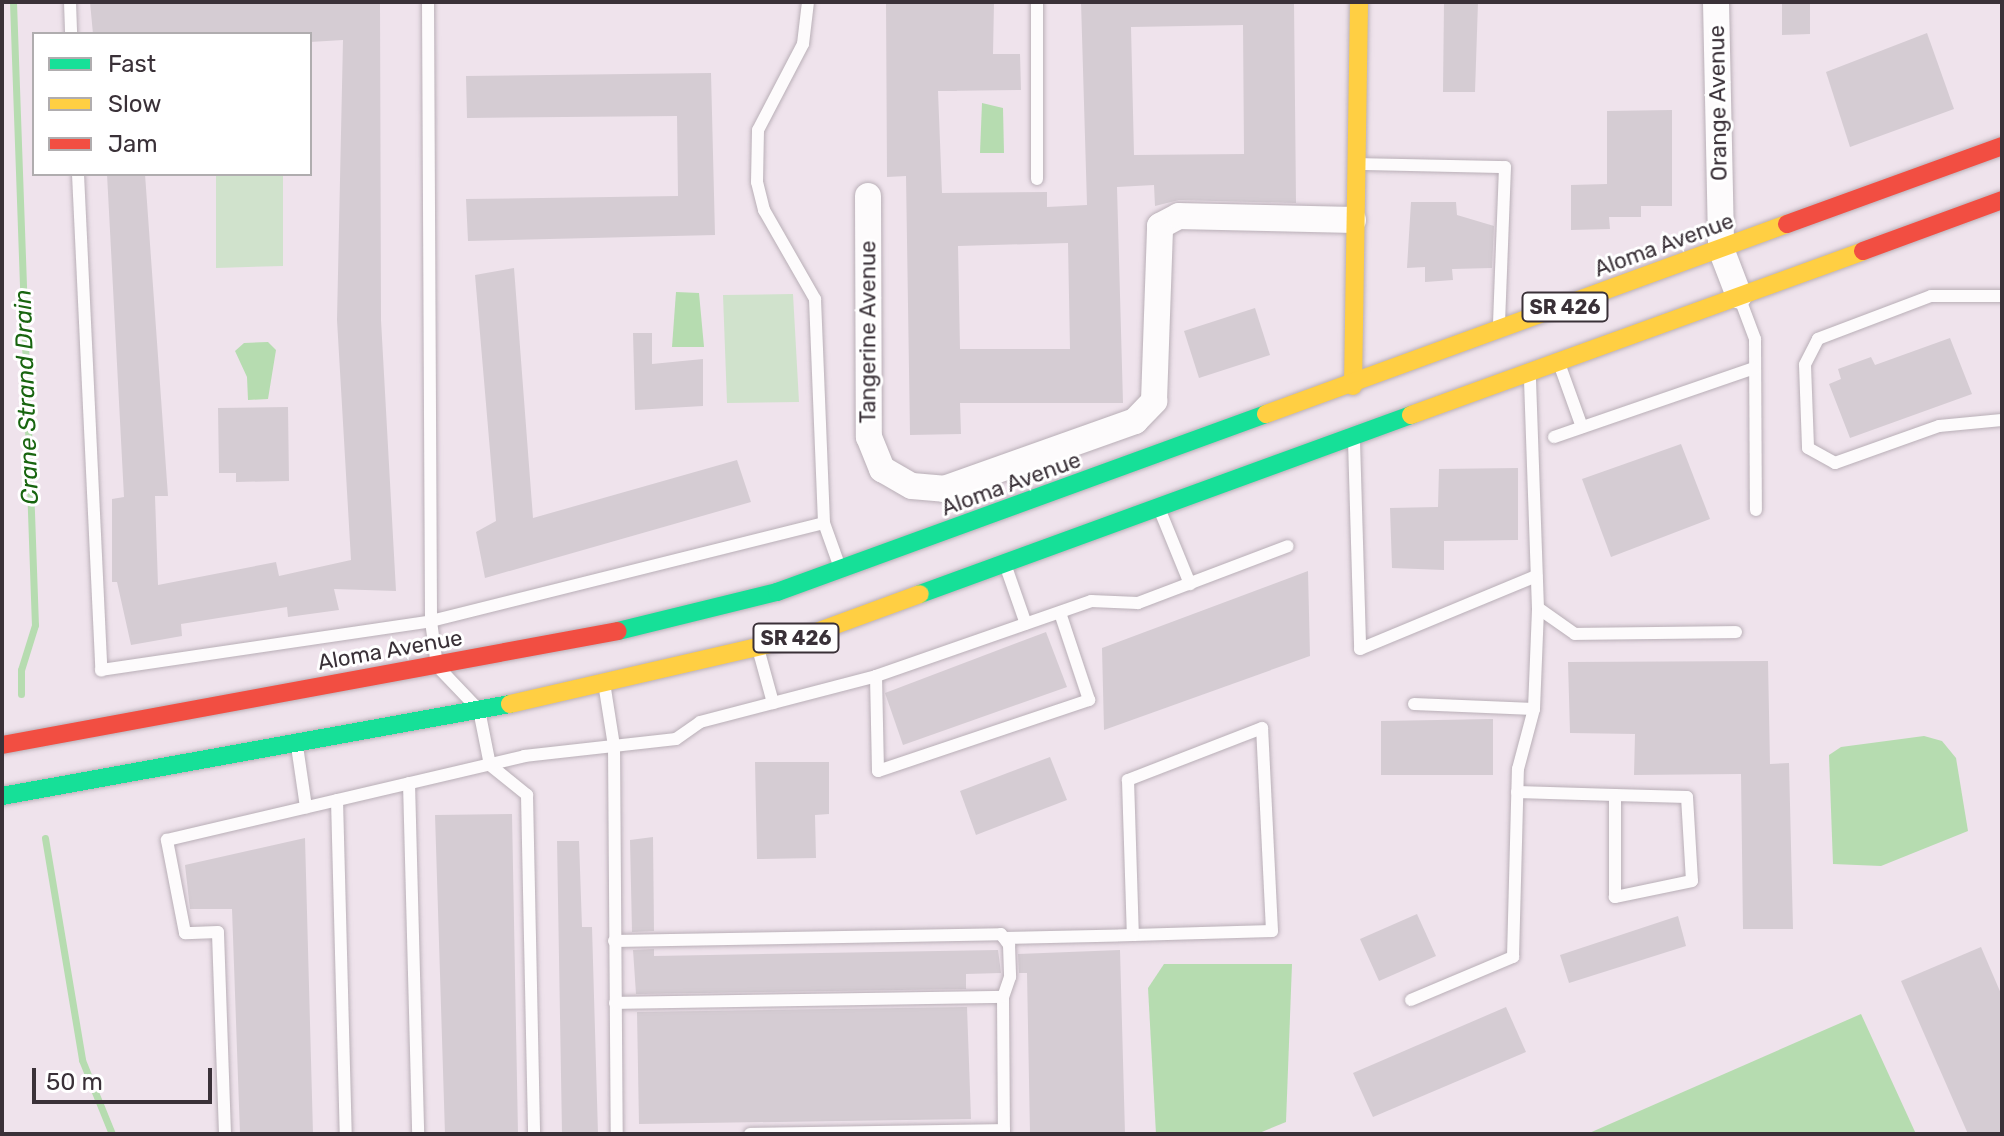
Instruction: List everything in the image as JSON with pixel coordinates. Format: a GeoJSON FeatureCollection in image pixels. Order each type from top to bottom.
{"type":"FeatureCollection","features":[{"type":"Feature","properties":{"kind":"main road"},"geometry":{"type":"LineString","coordinates":[[1160,511],[1171,491],[1192,479],[1324,430],[1336,417],[1353,386],[1353,220],[1357,164],[1359,2]]}},
{"type":"Feature","properties":{"kind":"main road","name":"Aloma Avenue"},"geometry":{"type":"LineString","coordinates":[[2,745],[437,666],[668,620],[841,572],[2002,146]]}},
{"type":"Feature","properties":{"kind":"main road","name":"SR 426"},"geometry":{"type":"LineString","coordinates":[[2,796],[605,686],[758,649],[1160,511],[2002,200]]}},
{"type":"Feature","properties":{"kind":"main road"},"geometry":{"type":"LineString","coordinates":[[1037,517],[1062,491]]}},
{"type":"Feature","properties":{"kind":"main road"},"geometry":{"type":"LineString","coordinates":[[1006,566],[1023,536]]}},
{"type":"Feature","properties":{"kind":"street","name":"Orange Avenue"},"geometry":{"type":"LineString","coordinates":[[1716,2],[1721,249],[1739,296]]}},
{"type":"Feature","properties":{"kind":"street","name":"Tangerine Avenue"},"geometry":{"type":"LineString","coordinates":[[868,196],[869,437],[882,469],[912,486],[944,489],[1135,421],[1154,401],[1160,226],[1179,216],[1353,220]]}},
{"type":"Feature","properties":{"kind":"lane"},"geometry":{"type":"LineString","coordinates":[[70,2],[71,32]]}},
{"type":"Feature","properties":{"kind":"lane"},"geometry":{"type":"LineString","coordinates":[[428,2],[431,621],[437,666],[479,710],[490,765],[527,795],[534,1134]]}},
{"type":"Feature","properties":{"kind":"lane"},"geometry":{"type":"LineString","coordinates":[[808,2],[803,44],[768,105],[756,156],[764,210],[815,299],[824,523],[841,572]]}},
{"type":"Feature","properties":{"kind":"lane"},"geometry":{"type":"LineString","coordinates":[[1037,2],[1037,179]]}},
{"type":"Feature","properties":{"kind":"lane"},"geometry":{"type":"LineString","coordinates":[[1357,164],[1505,167],[1499,332]]}},
{"type":"Feature","properties":{"kind":"lane"},"geometry":{"type":"LineString","coordinates":[[78,176],[101,670],[431,621],[824,523]]}},
{"type":"Feature","properties":{"kind":"lane"},"geometry":{"type":"LineString","coordinates":[[1739,296],[1755,339],[1756,510]]}},
{"type":"Feature","properties":{"kind":"lane"},"geometry":{"type":"LineString","coordinates":[[2002,296],[1931,296],[1818,339],[1805,365],[1808,448],[1835,463],[1939,426],[2002,420]]}},
{"type":"Feature","properties":{"kind":"lane"},"geometry":{"type":"LineString","coordinates":[[1558,363],[1582,427]]}},
{"type":"Feature","properties":{"kind":"lane"},"geometry":{"type":"LineString","coordinates":[[1554,437],[1754,368]]}},
{"type":"Feature","properties":{"kind":"lane"},"geometry":{"type":"LineString","coordinates":[[1411,1000],[1513,957],[1517,792],[1534,709],[1538,608],[1530,373]]}},
{"type":"Feature","properties":{"kind":"lane"},"geometry":{"type":"LineString","coordinates":[[1354,438],[1360,649],[1536,576]]}},
{"type":"Feature","properties":{"kind":"lane"},"geometry":{"type":"LineString","coordinates":[[1160,511],[1190,584]]}},
{"type":"Feature","properties":{"kind":"lane"},"geometry":{"type":"LineString","coordinates":[[225,1134],[218,932],[185,933],[167,840],[490,765],[676,739],[700,722],[876,676],[1091,601],[1138,603],[1288,546]]}},
{"type":"Feature","properties":{"kind":"lane"},"geometry":{"type":"LineString","coordinates":[[1006,566],[1026,624]]}},
{"type":"Feature","properties":{"kind":"lane"},"geometry":{"type":"LineString","coordinates":[[1538,608],[1575,634],[1736,632]]}},
{"type":"Feature","properties":{"kind":"lane"},"geometry":{"type":"LineString","coordinates":[[876,676],[878,771],[1089,700],[1060,613]]}},
{"type":"Feature","properties":{"kind":"lane"},"geometry":{"type":"LineString","coordinates":[[758,649],[773,703]]}},
{"type":"Feature","properties":{"kind":"lane"},"geometry":{"type":"LineString","coordinates":[[605,686],[614,746],[617,1134]]}},
{"type":"Feature","properties":{"kind":"lane"},"geometry":{"type":"LineString","coordinates":[[1414,704],[1534,709]]}},
{"type":"Feature","properties":{"kind":"lane"},"geometry":{"type":"LineString","coordinates":[[614,941],[1004,938],[1133,935],[1272,931],[1262,728],[1128,780],[1133,935]]}},
{"type":"Feature","properties":{"kind":"lane"},"geometry":{"type":"LineString","coordinates":[[296,743],[306,807]]}},
{"type":"Feature","properties":{"kind":"lane"},"geometry":{"type":"LineString","coordinates":[[409,783],[418,1134]]}},
{"type":"Feature","properties":{"kind":"lane"},"geometry":{"type":"LineString","coordinates":[[1517,792],[1687,797],[1692,881],[1615,897],[1615,795]]}},
{"type":"Feature","properties":{"kind":"lane"},"geometry":{"type":"LineString","coordinates":[[337,800],[346,1134]]}},
{"type":"Feature","properties":{"kind":"lane"},"geometry":{"type":"LineString","coordinates":[[750,1134],[1004,1132],[1003,997],[1010,977],[1004,938]]}},
{"type":"Feature","properties":{"kind":"lane"},"geometry":{"type":"LineString","coordinates":[[615,1003],[1003,997]]}},
{"type":"Feature","properties":{"kind":"shaded area"},"geometry":{"type":"Polygon","coordinates":[[[982,103],[1003,108],[1004,153],[980,153],[982,103]]]}},
{"type":"Feature","properties":{"kind":"shaded area"},"geometry":{"type":"Polygon","coordinates":[[[216,176],[283,176],[283,266],[216,268],[216,176]]]}},
{"type":"Feature","properties":{"kind":"shaded area"},"geometry":{"type":"Polygon","coordinates":[[[676,292],[699,293],[704,347],[672,347],[676,292]]]}},
{"type":"Feature","properties":{"kind":"shaded area"},"geometry":{"type":"Polygon","coordinates":[[[793,294],[799,402],[727,403],[723,295],[793,294]]]}},
{"type":"Feature","properties":{"kind":"shaded area"},"geometry":{"type":"Polygon","coordinates":[[[268,342],[276,350],[268,399],[248,400],[247,377],[235,351],[244,343],[268,342]]]}},
{"type":"Feature","properties":{"kind":"shaded area"},"geometry":{"type":"Polygon","coordinates":[[[1924,736],[1942,741],[1956,758],[1968,831],[1881,866],[1833,864],[1829,755],[1841,747],[1924,736]]]}},
{"type":"Feature","properties":{"kind":"shaded area"},"geometry":{"type":"Polygon","coordinates":[[[1164,964],[1292,964],[1286,1122],[1257,1134],[1156,1134],[1148,988],[1164,964]]]}},
{"type":"Feature","properties":{"kind":"shaded area"},"geometry":{"type":"Polygon","coordinates":[[[1861,1014],[1916,1134],[1587,1134],[1861,1014]]]}},
{"type":"Feature","properties":{"kind":"building"},"geometry":{"type":"Polygon","coordinates":[[[90,2],[380,2],[381,320],[396,591],[334,589],[339,610],[288,617],[287,607],[181,624],[182,636],[131,645],[117,582],[112,582],[112,499],[124,497],[107,176],[145,176],[168,496],[155,496],[158,585],[276,562],[279,576],[351,560],[337,320],[343,40],[312,42],[312,32],[93,32],[90,2]]]}},
{"type":"Feature","properties":{"kind":"building"},"geometry":{"type":"Polygon","coordinates":[[[886,2],[994,2],[993,54],[1020,54],[1021,90],[938,91],[942,193],[1047,192],[1047,207],[1087,205],[1081,2],[1294,2],[1296,203],[1179,200],[1155,206],[1154,185],[1117,187],[1123,403],[960,403],[961,434],[910,435],[906,176],[887,177],[886,2]],[[1243,25],[1131,27],[1134,155],[1244,154],[1243,25]],[[1068,243],[958,246],[960,349],[1070,349],[1068,243]]]}},
{"type":"Feature","properties":{"kind":"building"},"geometry":{"type":"Polygon","coordinates":[[[1444,2],[1478,2],[1475,92],[1443,92],[1444,2]]]}},
{"type":"Feature","properties":{"kind":"building"},"geometry":{"type":"Polygon","coordinates":[[[1782,2],[1810,2],[1810,34],[1782,35],[1782,2]]]}},
{"type":"Feature","properties":{"kind":"building"},"geometry":{"type":"Polygon","coordinates":[[[1927,33],[1954,109],[1850,147],[1826,72],[1927,33]]]}},
{"type":"Feature","properties":{"kind":"building"},"geometry":{"type":"Polygon","coordinates":[[[711,73],[715,235],[468,241],[466,199],[678,196],[677,116],[467,118],[466,76],[711,73]]]}},
{"type":"Feature","properties":{"kind":"building"},"geometry":{"type":"Polygon","coordinates":[[[1672,110],[1672,206],[1641,206],[1641,217],[1609,217],[1610,229],[1571,230],[1571,185],[1607,184],[1607,111],[1672,110]]]}},
{"type":"Feature","properties":{"kind":"building"},"geometry":{"type":"Polygon","coordinates":[[[1411,202],[1456,202],[1457,215],[1494,226],[1492,268],[1452,269],[1453,280],[1425,282],[1425,267],[1407,268],[1411,202]]]}},
{"type":"Feature","properties":{"kind":"building"},"geometry":{"type":"Polygon","coordinates":[[[514,268],[533,518],[737,460],[751,502],[485,578],[476,532],[496,521],[475,275],[514,268]]]}},
{"type":"Feature","properties":{"kind":"building"},"geometry":{"type":"Polygon","coordinates":[[[1255,308],[1270,355],[1199,378],[1184,331],[1255,308]]]}},
{"type":"Feature","properties":{"kind":"building"},"geometry":{"type":"Polygon","coordinates":[[[633,333],[652,333],[652,364],[703,359],[703,406],[635,410],[633,333]]]}},
{"type":"Feature","properties":{"kind":"building"},"geometry":{"type":"Polygon","coordinates":[[[1950,338],[1972,394],[1850,438],[1829,384],[1841,379],[1838,369],[1871,357],[1875,365],[1950,338]]]}},
{"type":"Feature","properties":{"kind":"building"},"geometry":{"type":"Polygon","coordinates":[[[288,407],[289,481],[236,482],[236,473],[219,473],[218,408],[288,407]]]}},
{"type":"Feature","properties":{"kind":"building"},"geometry":{"type":"Polygon","coordinates":[[[1681,444],[1710,519],[1611,557],[1582,479],[1681,444]]]}},
{"type":"Feature","properties":{"kind":"building"},"geometry":{"type":"Polygon","coordinates":[[[1518,468],[1518,540],[1444,541],[1444,570],[1392,568],[1390,508],[1438,507],[1439,469],[1518,468]]]}},
{"type":"Feature","properties":{"kind":"building"},"geometry":{"type":"Polygon","coordinates":[[[1308,571],[1310,656],[1104,730],[1102,648],[1308,571]]]}},
{"type":"Feature","properties":{"kind":"building"},"geometry":{"type":"Polygon","coordinates":[[[1046,632],[1067,687],[903,745],[885,693],[1046,632]]]}},
{"type":"Feature","properties":{"kind":"building"},"geometry":{"type":"Polygon","coordinates":[[[1768,661],[1770,764],[1789,763],[1793,929],[1743,929],[1741,774],[1634,775],[1635,734],[1570,733],[1568,662],[1768,661]]]}},
{"type":"Feature","properties":{"kind":"building"},"geometry":{"type":"Polygon","coordinates":[[[1493,719],[1493,775],[1381,775],[1381,721],[1493,719]]]}},
{"type":"Feature","properties":{"kind":"building"},"geometry":{"type":"Polygon","coordinates":[[[1050,757],[1067,800],[976,835],[960,791],[1050,757]]]}},
{"type":"Feature","properties":{"kind":"building"},"geometry":{"type":"Polygon","coordinates":[[[755,762],[829,762],[829,814],[815,815],[816,858],[757,859],[755,762]]]}},
{"type":"Feature","properties":{"kind":"building"},"geometry":{"type":"Polygon","coordinates":[[[512,814],[518,1134],[445,1134],[435,815],[512,814]]]}},
{"type":"Feature","properties":{"kind":"building"},"geometry":{"type":"Polygon","coordinates":[[[653,837],[654,931],[632,932],[630,840],[653,837]]]}},
{"type":"Feature","properties":{"kind":"building"},"geometry":{"type":"Polygon","coordinates":[[[305,838],[313,1134],[240,1134],[232,909],[190,909],[185,865],[305,838]]]}},
{"type":"Feature","properties":{"kind":"building"},"geometry":{"type":"Polygon","coordinates":[[[557,841],[579,841],[582,927],[592,927],[598,1134],[562,1134],[557,841]]]}},
{"type":"Feature","properties":{"kind":"building"},"geometry":{"type":"Polygon","coordinates":[[[1417,914],[1436,956],[1379,981],[1360,939],[1417,914]]]}},
{"type":"Feature","properties":{"kind":"building"},"geometry":{"type":"Polygon","coordinates":[[[1678,916],[1686,946],[1569,983],[1560,955],[1678,916]]]}},
{"type":"Feature","properties":{"kind":"building"},"geometry":{"type":"Polygon","coordinates":[[[1981,947],[2002,996],[2002,1134],[1968,1134],[1901,981],[1981,947]]]}},
{"type":"Feature","properties":{"kind":"building"},"geometry":{"type":"Polygon","coordinates":[[[654,949],[654,956],[998,950],[1001,973],[966,974],[966,989],[636,994],[633,950],[654,949]]]}},
{"type":"Feature","properties":{"kind":"building"},"geometry":{"type":"Polygon","coordinates":[[[1120,950],[1125,1134],[1030,1134],[1027,973],[1019,973],[1018,954],[1120,950]]]}},
{"type":"Feature","properties":{"kind":"building"},"geometry":{"type":"Polygon","coordinates":[[[967,1007],[971,1119],[639,1124],[637,1012],[967,1007]]]}},
{"type":"Feature","properties":{"kind":"building"},"geometry":{"type":"Polygon","coordinates":[[[1506,1007],[1526,1052],[1373,1117],[1353,1073],[1506,1007]]]}},
{"type":"Feature","properties":{"kind":"waterway","name":"Crane Strand Drain"},"geometry":{"type":"LineString","coordinates":[[13,2],[35,625],[21,670],[21,694]]}},
{"type":"Feature","properties":{"kind":"waterway","name":"Crane Strand Drain"},"geometry":{"type":"LineString","coordinates":[[45,838],[82,1060],[112,1134]]}},
{"type":"Feature","properties":{"kind":"traffic: fast"},"geometry":{"type":"LineString","coordinates":[[618,631],[777,592],[1266,414]]}},
{"type":"Feature","properties":{"kind":"traffic: fast"},"geometry":{"type":"LineString","coordinates":[[920,594],[1411,415]]}},
{"type":"Feature","properties":{"kind":"traffic: fast"},"geometry":{"type":"LineString","coordinates":[[2,796],[510,704]]}},
{"type":"Feature","properties":{"kind":"traffic: slow"},"geometry":{"type":"LineString","coordinates":[[1353,386],[1359,2]]}},
{"type":"Feature","properties":{"kind":"traffic: slow"},"geometry":{"type":"LineString","coordinates":[[1266,414],[1787,224]]}},
{"type":"Feature","properties":{"kind":"traffic: slow"},"geometry":{"type":"LineString","coordinates":[[1411,415],[1863,251]]}},
{"type":"Feature","properties":{"kind":"traffic: slow"},"geometry":{"type":"LineString","coordinates":[[510,704],[808,635],[920,594]]}},
{"type":"Feature","properties":{"kind":"traffic: jam"},"geometry":{"type":"LineString","coordinates":[[1787,224],[2002,146]]}},
{"type":"Feature","properties":{"kind":"traffic: jam"},"geometry":{"type":"LineString","coordinates":[[1863,251],[2002,200]]}},
{"type":"Feature","properties":{"kind":"traffic: jam"},"geometry":{"type":"LineString","coordinates":[[2,745],[618,631]]}}]}
